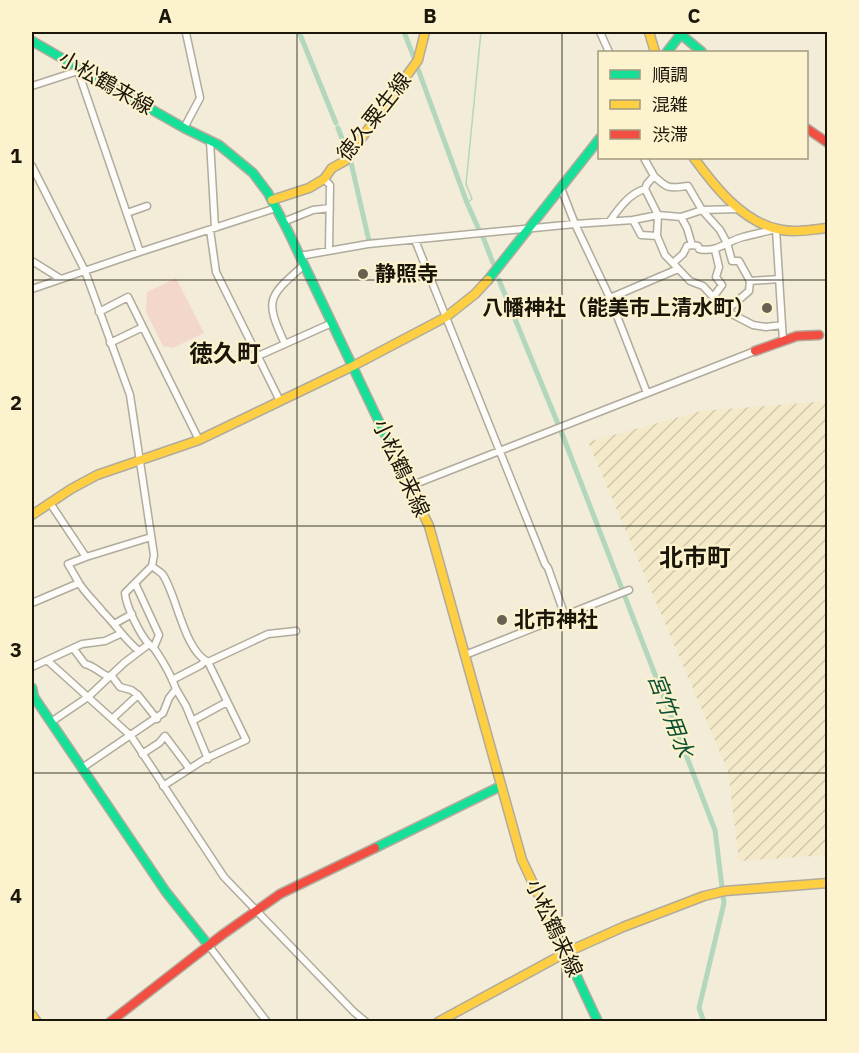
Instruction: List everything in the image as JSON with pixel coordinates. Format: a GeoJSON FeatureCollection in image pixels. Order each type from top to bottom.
{"type":"FeatureCollection","features":[{"type":"Feature","properties":{"kind":"street"},"geometry":{"type":"LineString","coordinates":[[184,128],[200,98],[185,32]]}},
{"type":"Feature","properties":{"kind":"street","name":"徳久粟生線"},"geometry":{"type":"LineString","coordinates":[[274,204],[324,179],[332,168],[345,161],[415,64],[421,53],[425,32]]}},
{"type":"Feature","properties":{"kind":"street"},"geometry":{"type":"LineString","coordinates":[[600,32],[609,51]]}},
{"type":"Feature","properties":{"kind":"street"},"geometry":{"type":"LineString","coordinates":[[649,32],[655,51]]}},
{"type":"Feature","properties":{"kind":"street"},"geometry":{"type":"LineString","coordinates":[[669,51],[680,33],[701,51]]}},
{"type":"Feature","properties":{"kind":"street","name":"小松鶴来線"},"geometry":{"type":"LineString","coordinates":[[32,41],[184,128],[219,145],[253,173],[274,204],[429,526],[522,860],[598,1022]]}},
{"type":"Feature","properties":{"kind":"street"},"geometry":{"type":"LineString","coordinates":[[32,86],[77,68],[140,252]]}},
{"type":"Feature","properties":{"kind":"street"},"geometry":{"type":"LineString","coordinates":[[808,129],[828,143]]}},
{"type":"Feature","properties":{"kind":"street"},"geometry":{"type":"LineString","coordinates":[[210,141],[212,229],[216,272],[280,401]]}},
{"type":"Feature","properties":{"kind":"street"},"geometry":{"type":"LineString","coordinates":[[32,515],[97,475],[199,440],[353,366],[446,317],[482,287],[598,141]]}},
{"type":"Feature","properties":{"kind":"street"},"geometry":{"type":"LineString","coordinates":[[645,159],[654,176],[666,187],[672,189],[687,186],[702,210],[720,230],[727,243],[732,261],[739,261],[750,280],[749,291],[726,311]]}},
{"type":"Feature","properties":{"kind":"street"},"geometry":{"type":"LineString","coordinates":[[695,159],[739,209],[762,225],[776,229],[795,230],[828,228]]}},
{"type":"Feature","properties":{"kind":"street"},"geometry":{"type":"LineString","coordinates":[[32,166],[85,271],[129,394],[154,555],[152,566],[125,593],[132,614],[172,680],[208,759]]}},
{"type":"Feature","properties":{"kind":"street"},"geometry":{"type":"LineString","coordinates":[[645,189],[654,176]]}},
{"type":"Feature","properties":{"kind":"street"},"geometry":{"type":"LineString","coordinates":[[324,179],[330,185],[329,250]]}},
{"type":"Feature","properties":{"kind":"street"},"geometry":{"type":"LineString","coordinates":[[561,188],[575,224],[610,298],[647,393]]}},
{"type":"Feature","properties":{"kind":"street"},"geometry":{"type":"LineString","coordinates":[[645,189],[658,215],[657,236],[665,255],[690,281],[703,286],[726,311],[753,325],[766,327],[782,325]]}},
{"type":"Feature","properties":{"kind":"street"},"geometry":{"type":"LineString","coordinates":[[610,221],[620,205],[638,191],[645,189]]}},
{"type":"Feature","properties":{"kind":"street"},"geometry":{"type":"LineString","coordinates":[[32,289],[212,229],[274,204]]}},
{"type":"Feature","properties":{"kind":"street"},"geometry":{"type":"LineString","coordinates":[[127,213],[147,206]]}},
{"type":"Feature","properties":{"kind":"street"},"geometry":{"type":"LineString","coordinates":[[283,222],[313,210],[330,208]]}},
{"type":"Feature","properties":{"kind":"street"},"geometry":{"type":"LineString","coordinates":[[285,344],[272,318],[271,300],[302,260],[329,250],[368,244],[633,220],[658,215],[681,217],[702,210],[739,209]]}},
{"type":"Feature","properties":{"kind":"street"},"geometry":{"type":"LineString","coordinates":[[681,217],[692,245]]}},
{"type":"Feature","properties":{"kind":"street"},"geometry":{"type":"LineString","coordinates":[[633,220],[641,235],[657,236]]}},
{"type":"Feature","properties":{"kind":"street"},"geometry":{"type":"LineString","coordinates":[[673,263],[683,254],[688,245],[698,246],[699,249],[708,251],[715,250],[741,237],[776,229]]}},
{"type":"Feature","properties":{"kind":"street"},"geometry":{"type":"LineString","coordinates":[[776,229],[783,341]]}},
{"type":"Feature","properties":{"kind":"street"},"geometry":{"type":"LineString","coordinates":[[415,240],[565,615]]}},
{"type":"Feature","properties":{"kind":"street"},"geometry":{"type":"LineString","coordinates":[[714,296],[722,285],[716,277],[719,267],[715,250]]}},
{"type":"Feature","properties":{"kind":"street"},"geometry":{"type":"LineString","coordinates":[[32,261],[61,279]]}},
{"type":"Feature","properties":{"kind":"street"},"geometry":{"type":"LineString","coordinates":[[610,298],[678,269]]}},
{"type":"Feature","properties":{"kind":"street"},"geometry":{"type":"LineString","coordinates":[[750,280],[779,279]]}},
{"type":"Feature","properties":{"kind":"street"},"geometry":{"type":"LineString","coordinates":[[99,312],[128,297],[199,440]]}},
{"type":"Feature","properties":{"kind":"street"},"geometry":{"type":"LineString","coordinates":[[258,356],[332,322]]}},
{"type":"Feature","properties":{"kind":"street"},"geometry":{"type":"LineString","coordinates":[[110,343],[143,327]]}},
{"type":"Feature","properties":{"kind":"street"},"geometry":{"type":"LineString","coordinates":[[410,486],[755,351],[797,336],[823,334]]}},
{"type":"Feature","properties":{"kind":"street"},"geometry":{"type":"LineString","coordinates":[[50,503],[86,557]]}},
{"type":"Feature","properties":{"kind":"street"},"geometry":{"type":"LineString","coordinates":[[139,651],[120,634],[114,624],[88,597],[68,564],[151,537]]}},
{"type":"Feature","properties":{"kind":"street"},"geometry":{"type":"LineString","coordinates":[[152,566],[162,574],[184,627],[206,661],[246,740],[189,768],[163,786]]}},
{"type":"Feature","properties":{"kind":"street"},"geometry":{"type":"LineString","coordinates":[[32,603],[79,583]]}},
{"type":"Feature","properties":{"kind":"street"},"geometry":{"type":"LineString","coordinates":[[51,722],[88,697],[139,651],[152,646],[159,635],[135,584]]}},
{"type":"Feature","properties":{"kind":"street"},"geometry":{"type":"LineString","coordinates":[[465,655],[629,591]]}},
{"type":"Feature","properties":{"kind":"street"},"geometry":{"type":"LineString","coordinates":[[114,624],[132,614]]}},
{"type":"Feature","properties":{"kind":"street"},"geometry":{"type":"LineString","coordinates":[[172,680],[206,661],[268,634],[296,631]]}},
{"type":"Feature","properties":{"kind":"street"},"geometry":{"type":"LineString","coordinates":[[48,661],[82,644],[105,641],[120,634]]}},
{"type":"Feature","properties":{"kind":"street"},"geometry":{"type":"LineString","coordinates":[[73,648],[85,664],[92,665],[99,672],[110,676],[120,687],[138,695],[157,719]]}},
{"type":"Feature","properties":{"kind":"street"},"geometry":{"type":"LineString","coordinates":[[32,667],[46,659],[131,736],[213,862],[255,911],[366,1022]]}},
{"type":"Feature","properties":{"kind":"street"},"geometry":{"type":"LineString","coordinates":[[82,768],[157,719],[163,713],[169,698],[176,689]]}},
{"type":"Feature","properties":{"kind":"street"},"geometry":{"type":"LineString","coordinates":[[32,693],[166,892],[267,1022]]}},
{"type":"Feature","properties":{"kind":"street"},"geometry":{"type":"LineString","coordinates":[[112,719],[138,695]]}},
{"type":"Feature","properties":{"kind":"street"},"geometry":{"type":"LineString","coordinates":[[192,721],[227,702]]}},
{"type":"Feature","properties":{"kind":"street"},"geometry":{"type":"LineString","coordinates":[[142,754],[159,743],[165,736],[189,768]]}},
{"type":"Feature","properties":{"kind":"street"},"geometry":{"type":"LineString","coordinates":[[110,1022],[280,894],[501,786]]}},
{"type":"Feature","properties":{"kind":"street"},"geometry":{"type":"LineString","coordinates":[[438,1022],[566,953],[623,927],[722,892],[828,883]]}},
{"type":"Feature","properties":{"kind":"street"},"geometry":{"type":"LineString","coordinates":[[32,1015],[37,1022]]}},
{"type":"Feature","properties":{"kind":"shaded area"},"geometry":{"type":"Polygon","coordinates":[[[176,278],[204,333],[173,348],[163,346],[146,312],[147,292],[176,278]]]}},
{"type":"Feature","properties":{"kind":"shaded area"},"geometry":{"type":"Polygon","coordinates":[[[827,401],[827,855],[739,861],[728,771],[588,442],[701,411],[827,401]]]}},
{"type":"Feature","properties":{"kind":"waterway"},"geometry":{"type":"LineString","coordinates":[[299,32],[336,123]]}},
{"type":"Feature","properties":{"kind":"waterway"},"geometry":{"type":"LineString","coordinates":[[404,32],[415,60]]}},
{"type":"Feature","properties":{"kind":"waterway"},"geometry":{"type":"LineString","coordinates":[[467,203],[472,199],[466,184],[481,32]]}},
{"type":"Feature","properties":{"kind":"waterway"},"geometry":{"type":"LineString","coordinates":[[418,69],[467,203],[480,232]]}},
{"type":"Feature","properties":{"kind":"waterway"},"geometry":{"type":"LineString","coordinates":[[338,128],[346,149]]}},
{"type":"Feature","properties":{"kind":"waterway"},"geometry":{"type":"LineString","coordinates":[[350,158],[369,241],[374,241]]}},
{"type":"Feature","properties":{"kind":"waterway"},"geometry":{"type":"LineString","coordinates":[[483,237],[493,263]]}},
{"type":"Feature","properties":{"kind":"waterway"},"geometry":{"type":"LineString","coordinates":[[499,280],[558,424]]}},
{"type":"Feature","properties":{"kind":"waterway","name":"宮竹用水"},"geometry":{"type":"LineString","coordinates":[[561,431],[715,830],[724,903],[699,1008],[704,1022]]}},
{"type":"Feature","properties":{"kind":"traffic: fast"},"geometry":{"type":"LineString","coordinates":[[678,32],[701,51]]}},
{"type":"Feature","properties":{"kind":"traffic: fast"},"geometry":{"type":"LineString","coordinates":[[668,51],[681,34]]}},
{"type":"Feature","properties":{"kind":"traffic: fast"},"geometry":{"type":"LineString","coordinates":[[32,41],[184,128],[219,145],[253,173],[268,193],[287,229],[391,447]]}},
{"type":"Feature","properties":{"kind":"traffic: fast"},"geometry":{"type":"LineString","coordinates":[[488,280],[598,141]]}},
{"type":"Feature","properties":{"kind":"traffic: fast"},"geometry":{"type":"LineString","coordinates":[[32,688],[34,697],[166,892],[209,946]]}},
{"type":"Feature","properties":{"kind":"traffic: fast"},"geometry":{"type":"LineString","coordinates":[[375,848],[501,786]]}},
{"type":"Feature","properties":{"kind":"traffic: fast"},"geometry":{"type":"LineString","coordinates":[[556,932],[598,1022]]}},
{"type":"Feature","properties":{"kind":"traffic: slow"},"geometry":{"type":"LineString","coordinates":[[272,200],[309,188],[324,179],[332,168],[345,161],[418,60],[425,32]]}},
{"type":"Feature","properties":{"kind":"traffic: slow"},"geometry":{"type":"LineString","coordinates":[[649,32],[655,51]]}},
{"type":"Feature","properties":{"kind":"traffic: slow"},"geometry":{"type":"LineString","coordinates":[[695,159],[721,192],[755,220],[788,231],[828,228]]}},
{"type":"Feature","properties":{"kind":"traffic: slow"},"geometry":{"type":"LineString","coordinates":[[32,515],[97,475],[199,440],[353,366],[446,317],[475,294],[488,280]]}},
{"type":"Feature","properties":{"kind":"traffic: slow"},"geometry":{"type":"LineString","coordinates":[[391,447],[429,526],[522,860],[556,932]]}},
{"type":"Feature","properties":{"kind":"traffic: slow"},"geometry":{"type":"LineString","coordinates":[[438,1022],[565,953],[623,927],[704,896],[725,891],[828,883]]}},
{"type":"Feature","properties":{"kind":"traffic: slow"},"geometry":{"type":"LineString","coordinates":[[32,1015],[37,1022]]}},
{"type":"Feature","properties":{"kind":"traffic: jam"},"geometry":{"type":"LineString","coordinates":[[808,129],[828,143]]}},
{"type":"Feature","properties":{"kind":"traffic: jam"},"geometry":{"type":"LineString","coordinates":[[755,351],[797,336],[819,335]]}},
{"type":"Feature","properties":{"kind":"traffic: jam"},"geometry":{"type":"LineString","coordinates":[[110,1022],[222,935],[280,894],[375,848]]}},
{"type":"Feature","properties":{"kind":"place","name":"静照寺"},"geometry":{"type":"Point","coordinates":[363,274]}},
{"type":"Feature","properties":{"kind":"place","name":"八幡神社（能美市上清水町）"},"geometry":{"type":"Point","coordinates":[767,308]}},
{"type":"Feature","properties":{"kind":"place","name":"北市神社"},"geometry":{"type":"Point","coordinates":[502,620]}},
{"type":"Feature","properties":{"kind":"district","name":"徳久町"},"geometry":{"type":"Point","coordinates":[225,354]}},
{"type":"Feature","properties":{"kind":"district","name":"北市町"},"geometry":{"type":"Point","coordinates":[695,558]}}]}
